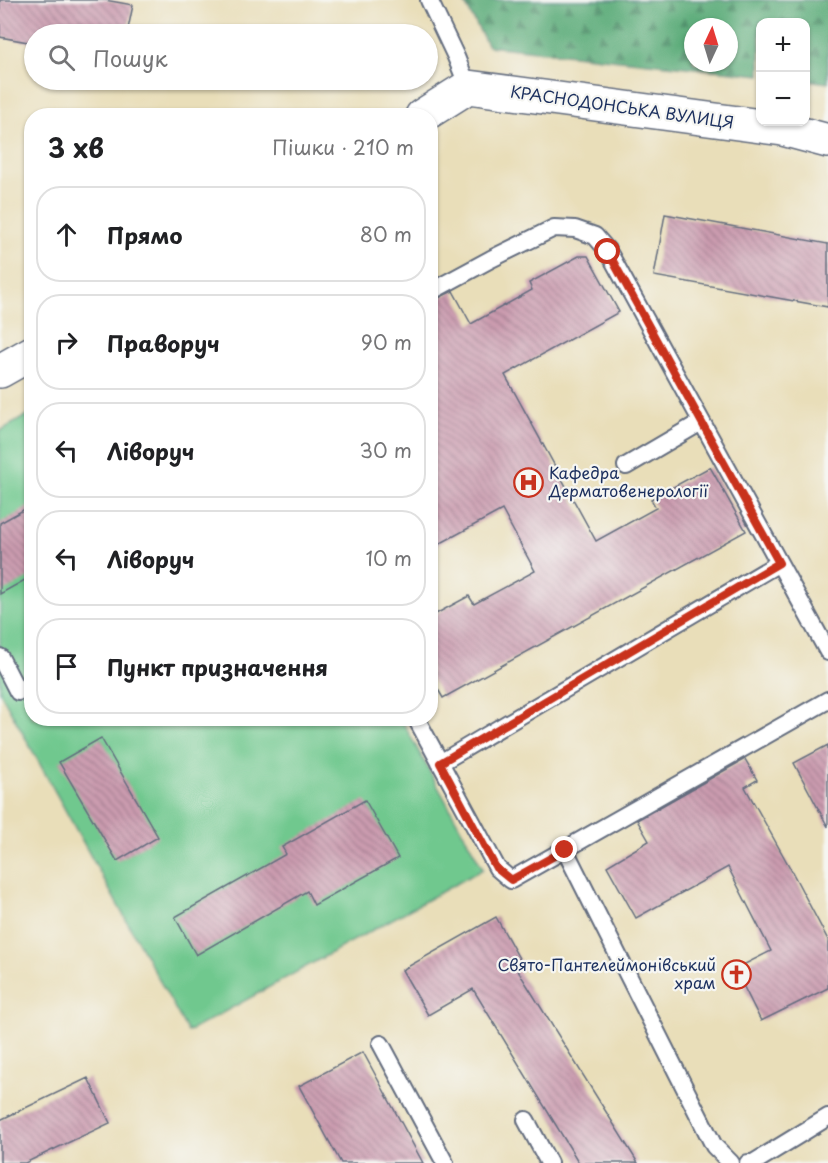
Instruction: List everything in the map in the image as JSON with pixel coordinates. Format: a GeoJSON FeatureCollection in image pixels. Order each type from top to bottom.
{"type":"FeatureCollection","features":[{"type":"Feature","properties":{"kind":"street"},"geometry":{"type":"LineString","coordinates":[[435,108],[468,87]]}},
{"type":"Feature","properties":{"kind":"street","name":"КРАСНОДОНСЬКА ВУЛИЦЯ"},"geometry":{"type":"LineString","coordinates":[[468,87],[783,129],[828,141]]}},
{"type":"Feature","properties":{"kind":"street"},"geometry":{"type":"LineString","coordinates":[[0,371],[24,358]]}},
{"type":"Feature","properties":{"kind":"lane"},"geometry":{"type":"LineString","coordinates":[[429,0],[468,87]]}},
{"type":"Feature","properties":{"kind":"lane"},"geometry":{"type":"LineString","coordinates":[[438,288],[554,228],[575,229],[595,236],[608,252],[828,652]]}},
{"type":"Feature","properties":{"kind":"lane"},"geometry":{"type":"LineString","coordinates":[[626,466],[701,422]]}},
{"type":"Feature","properties":{"kind":"lane"},"geometry":{"type":"LineString","coordinates":[[440,763],[779,563]]}},
{"type":"Feature","properties":{"kind":"lane"},"geometry":{"type":"LineString","coordinates":[[0,657],[18,692],[24,689]]}},
{"type":"Feature","properties":{"kind":"lane"},"geometry":{"type":"LineString","coordinates":[[420,726],[496,868],[511,880],[828,700]]}},
{"type":"Feature","properties":{"kind":"lane"},"geometry":{"type":"LineString","coordinates":[[565,850],[714,1146],[731,1163]]}},
{"type":"Feature","properties":{"kind":"lane"},"geometry":{"type":"LineString","coordinates":[[381,1044],[445,1163]]}},
{"type":"Feature","properties":{"kind":"lane"},"geometry":{"type":"LineString","coordinates":[[748,1163],[753,1163],[828,1118]]}},
{"type":"Feature","properties":{"kind":"lane"},"geometry":{"type":"LineString","coordinates":[[526,1120],[549,1163]]}},
{"type":"Feature","properties":{"kind":"green space"},"geometry":{"type":"Polygon","coordinates":[[[463,0],[828,0],[828,83],[810,81],[810,18],[756,18],[756,75],[732,72],[738,72],[738,18],[684,18],[684,67],[488,46],[463,0]]]}},
{"type":"Feature","properties":{"kind":"green space"},"geometry":{"type":"Polygon","coordinates":[[[24,417],[24,726],[405,726],[483,869],[188,1032],[0,692],[0,431],[24,417]]]}},
{"type":"Feature","properties":{"kind":"building"},"geometry":{"type":"Polygon","coordinates":[[[0,0],[105,0],[133,5],[129,24],[24,24],[24,41],[0,37],[0,0]]]}},
{"type":"Feature","properties":{"kind":"building"},"geometry":{"type":"Polygon","coordinates":[[[665,214],[828,244],[828,307],[654,276],[665,214]]]}},
{"type":"Feature","properties":{"kind":"building"},"geometry":{"type":"Polygon","coordinates":[[[579,256],[588,256],[619,312],[505,375],[596,541],[656,508],[651,499],[710,467],[746,531],[443,698],[438,690],[438,613],[469,596],[474,604],[535,571],[502,510],[438,545],[438,298],[453,291],[471,324],[532,290],[529,283],[579,256]]]}},
{"type":"Feature","properties":{"kind":"building"},"geometry":{"type":"Polygon","coordinates":[[[24,510],[24,580],[0,594],[0,523],[24,510]]]}},
{"type":"Feature","properties":{"kind":"building"},"geometry":{"type":"Polygon","coordinates":[[[101,738],[158,837],[117,861],[59,762],[101,738]]]}},
{"type":"Feature","properties":{"kind":"building"},"geometry":{"type":"Polygon","coordinates":[[[828,745],[828,827],[794,763],[828,745]]]}},
{"type":"Feature","properties":{"kind":"building"},"geometry":{"type":"Polygon","coordinates":[[[745,759],[757,780],[745,787],[828,940],[828,988],[761,1021],[735,969],[771,951],[728,867],[636,918],[607,866],[649,841],[637,820],[745,759]]]}},
{"type":"Feature","properties":{"kind":"building"},"geometry":{"type":"Polygon","coordinates":[[[365,800],[398,858],[314,905],[307,891],[196,955],[175,917],[286,854],[282,847],[365,800]]]}},
{"type":"Feature","properties":{"kind":"building"},"geometry":{"type":"Polygon","coordinates":[[[496,917],[521,962],[515,966],[638,1163],[579,1163],[473,989],[428,1015],[402,970],[496,917]]]}},
{"type":"Feature","properties":{"kind":"building"},"geometry":{"type":"Polygon","coordinates":[[[363,1052],[423,1163],[341,1163],[299,1086],[363,1052]]]}},
{"type":"Feature","properties":{"kind":"building"},"geometry":{"type":"Polygon","coordinates":[[[88,1078],[110,1123],[25,1163],[0,1163],[0,1120],[88,1078]]]}},
{"type":"Feature","properties":{"kind":"place","name":"Кафедра Дерматовенерології"},"geometry":{"type":"Point","coordinates":[528,482]}},
{"type":"Feature","properties":{"kind":"place","name":"Свято-Пантелеймонівський храм"},"geometry":{"type":"Point","coordinates":[737,974]}},
{"type":"Feature","properties":{"kind":"route"},"geometry":{"type":"LineString","coordinates":[[565,850],[511,880],[496,868],[440,763],[779,563],[608,252]]}}]}
